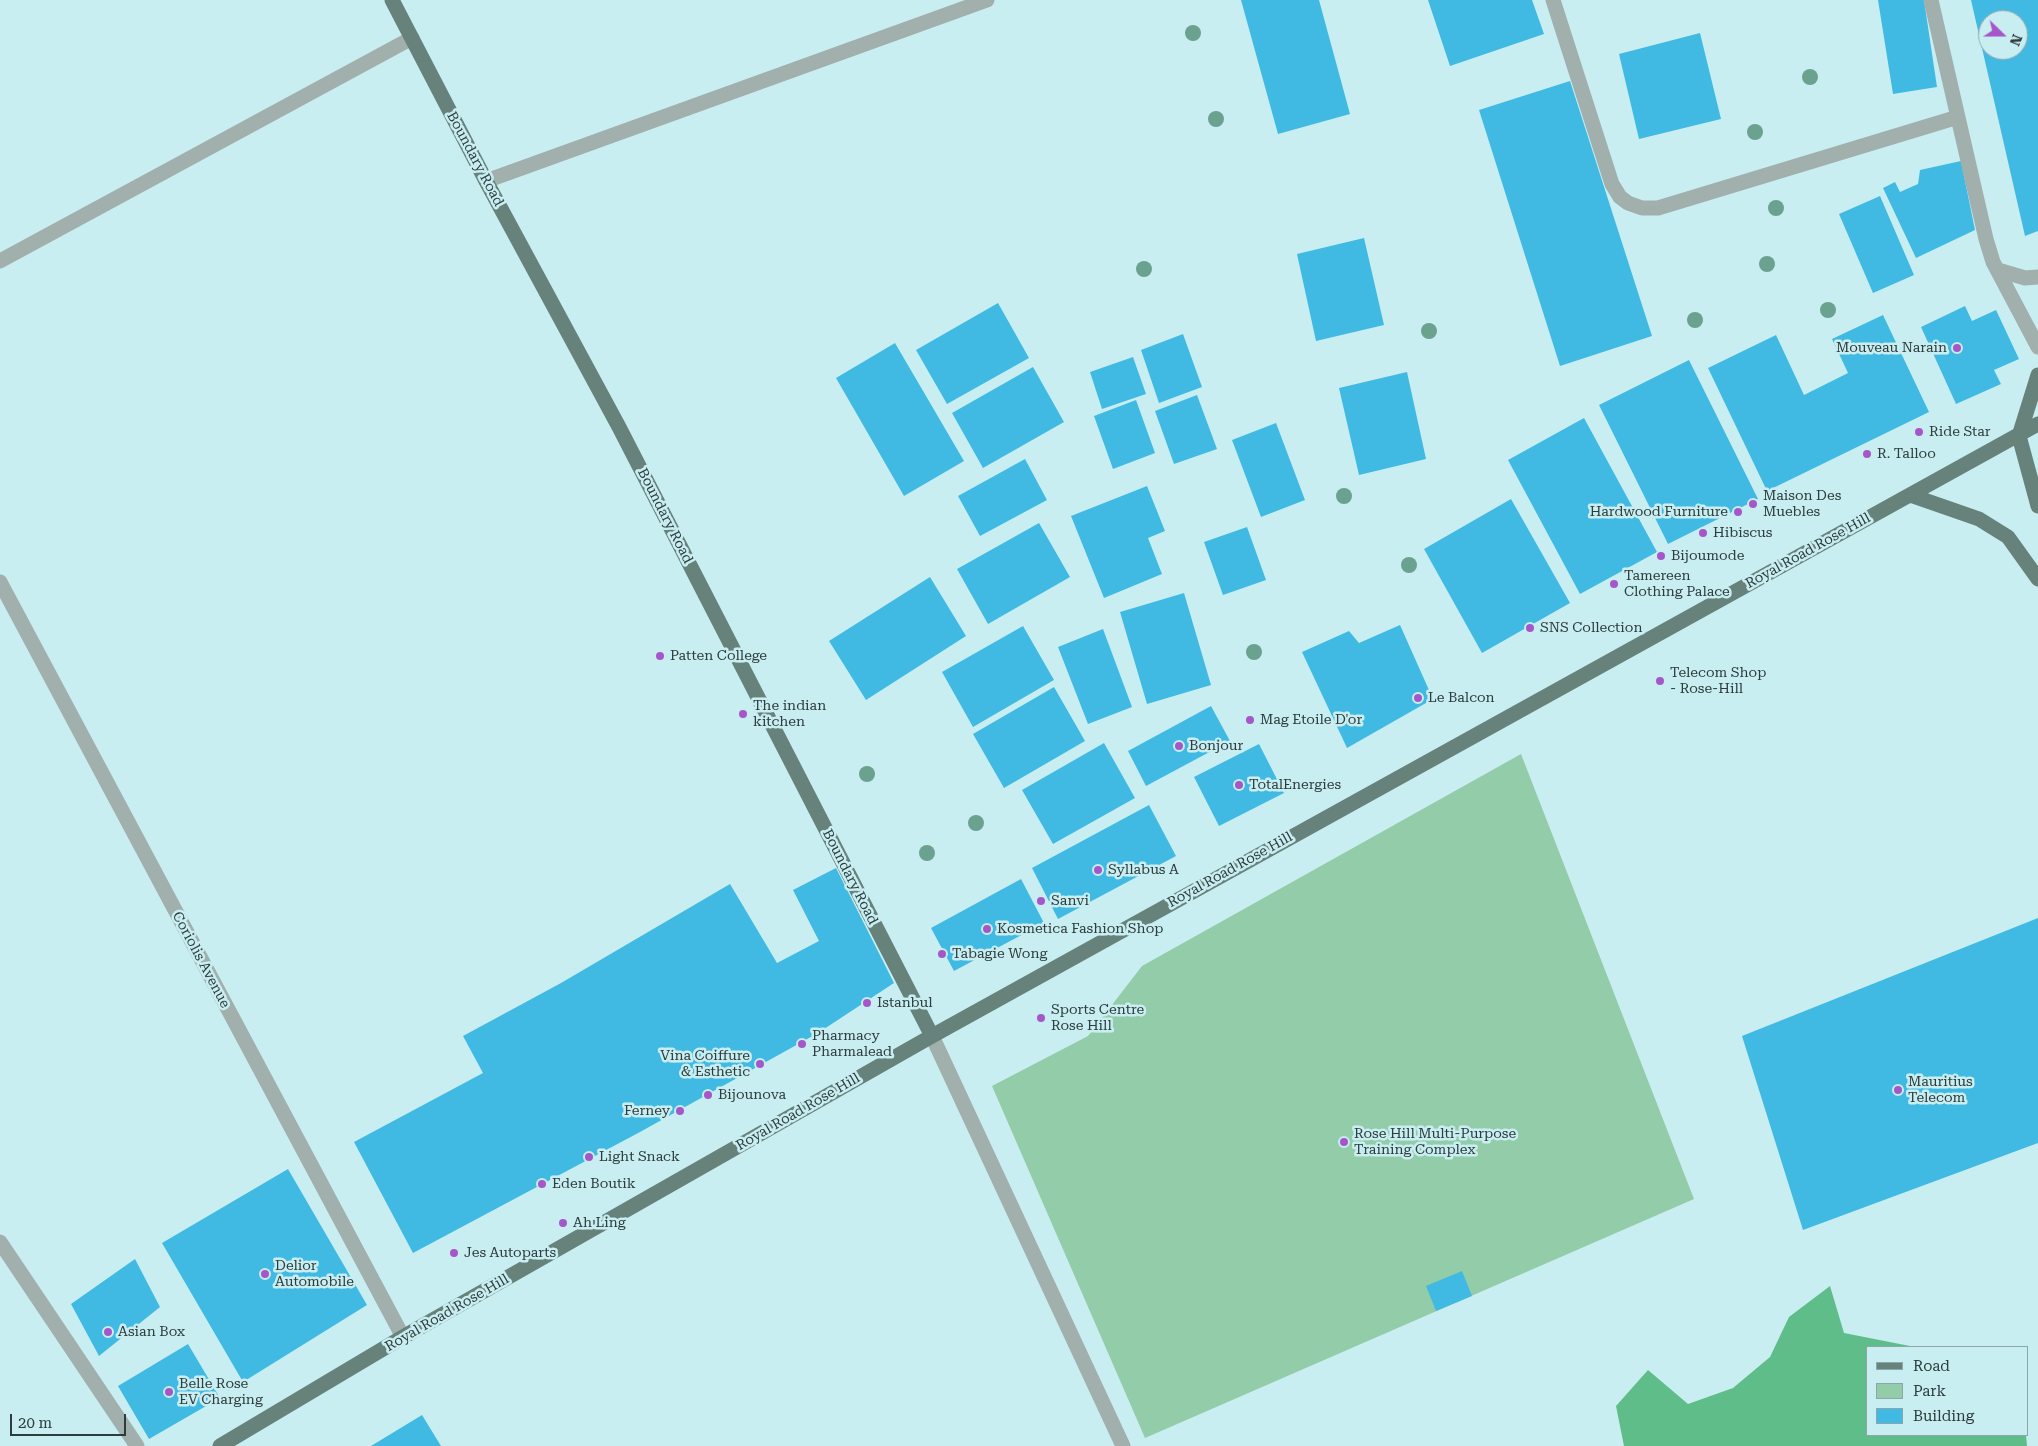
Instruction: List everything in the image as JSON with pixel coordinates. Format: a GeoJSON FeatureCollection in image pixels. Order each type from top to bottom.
{"type":"FeatureCollection","features":[{"type":"Feature","properties":{"kind":"main road","name":"Boundary Road"},"geometry":{"type":"LineString","coordinates":[[392,0],[486,181],[619,427],[932,1036]]}},
{"type":"Feature","properties":{"kind":"main road"},"geometry":{"type":"LineString","coordinates":[[2038,375],[2019,436],[2038,506]]}},
{"type":"Feature","properties":{"kind":"main road","name":"Royal Road Rose Hill"},"geometry":{"type":"LineString","coordinates":[[220,1446],[403,1337],[932,1036],[1535,700],[2038,424]]}},
{"type":"Feature","properties":{"kind":"main road"},"geometry":{"type":"LineString","coordinates":[[1910,495],[1979,519],[2008,537],[2038,579]]}},
{"type":"Feature","properties":{"kind":"street"},"geometry":{"type":"LineString","coordinates":[[486,181],[987,0]]}},
{"type":"Feature","properties":{"kind":"street"},"geometry":{"type":"LineString","coordinates":[[1931,0],[1986,239],[1998,270],[2038,347]]}},
{"type":"Feature","properties":{"kind":"street"},"geometry":{"type":"LineString","coordinates":[[1557,2],[1612,184],[1620,197],[1628,203],[1642,208],[1658,208],[1958,117]]}},
{"type":"Feature","properties":{"kind":"street"},"geometry":{"type":"LineString","coordinates":[[0,261],[412,38]]}},
{"type":"Feature","properties":{"kind":"street"},"geometry":{"type":"LineString","coordinates":[[1998,270],[2025,278],[2038,277]]}},
{"type":"Feature","properties":{"kind":"street","name":"Coriolis Avenue"},"geometry":{"type":"LineString","coordinates":[[0,582],[403,1337]]}},
{"type":"Feature","properties":{"kind":"street"},"geometry":{"type":"LineString","coordinates":[[932,1036],[1123,1446]]}},
{"type":"Feature","properties":{"kind":"street"},"geometry":{"type":"LineString","coordinates":[[0,1242],[137,1446]]}},
{"type":"Feature","properties":{"kind":"green space","name":"Rose Hill Multi-Purpose Training Complex"},"geometry":{"type":"Polygon","coordinates":[[[1521,754],[1694,1199],[1145,1438],[992,1086],[1088,1036],[1142,966],[1521,754]]]}},
{"type":"Feature","properties":{"kind":"green space"},"geometry":{"type":"Polygon","coordinates":[[[1830,1286],[1844,1333],[1910,1346],[1866,1346],[1866,1436],[2026,1436],[2027,1446],[1624,1446],[1616,1406],[1648,1370],[1688,1404],[1733,1388],[1770,1357],[1789,1317],[1830,1286]]]}},
{"type":"Feature","properties":{"kind":"building"},"geometry":{"type":"Polygon","coordinates":[[[1241,0],[1319,0],[1350,114],[1278,134],[1241,0]]]}},
{"type":"Feature","properties":{"kind":"building"},"geometry":{"type":"Polygon","coordinates":[[[1428,0],[1532,0],[1544,34],[1450,66],[1428,0]]]}},
{"type":"Feature","properties":{"kind":"building"},"geometry":{"type":"Polygon","coordinates":[[[1878,0],[1924,0],[1937,87],[1893,94],[1878,0]]]}},
{"type":"Feature","properties":{"kind":"building"},"geometry":{"type":"Polygon","coordinates":[[[1971,0],[2038,0],[2038,231],[2025,236],[1985,60],[2028,60],[2028,10],[1978,10],[1978,31],[1971,0]]]}},
{"type":"Feature","properties":{"kind":"building"},"geometry":{"type":"Polygon","coordinates":[[[1700,33],[1721,119],[1639,139],[1619,54],[1700,33]]]}},
{"type":"Feature","properties":{"kind":"building"},"geometry":{"type":"Polygon","coordinates":[[[1570,81],[1652,336],[1560,366],[1479,110],[1570,81]]]}},
{"type":"Feature","properties":{"kind":"building"},"geometry":{"type":"Polygon","coordinates":[[[1961,161],[1975,230],[1916,258],[1883,188],[1895,182],[1900,192],[1918,184],[1920,170],[1961,161]]]}},
{"type":"Feature","properties":{"kind":"building"},"geometry":{"type":"Polygon","coordinates":[[[1880,196],[1914,275],[1873,293],[1839,214],[1880,196]]]}},
{"type":"Feature","properties":{"kind":"building"},"geometry":{"type":"Polygon","coordinates":[[[1364,238],[1384,325],[1316,341],[1297,254],[1364,238]]]}},
{"type":"Feature","properties":{"kind":"building"},"geometry":{"type":"Polygon","coordinates":[[[998,303],[1029,358],[947,404],[916,350],[998,303]]]}},
{"type":"Feature","properties":{"kind":"building","name":"Mouveau Narain"},"geometry":{"type":"Polygon","coordinates":[[[1965,306],[1972,321],[1996,310],[2019,359],[1994,370],[2001,384],[1956,404],[1921,327],[1965,306]]]}},
{"type":"Feature","properties":{"kind":"building"},"geometry":{"type":"Polygon","coordinates":[[[1883,315],[1929,412],[1767,491],[1708,368],[1776,335],[1804,395],[1848,373],[1832,339],[1883,315]]]}},
{"type":"Feature","properties":{"kind":"building"},"geometry":{"type":"Polygon","coordinates":[[[1183,334],[1202,387],[1159,403],[1141,350],[1183,334]]]}},
{"type":"Feature","properties":{"kind":"building"},"geometry":{"type":"Polygon","coordinates":[[[895,343],[964,461],[904,496],[836,378],[895,343]]]}},
{"type":"Feature","properties":{"kind":"building"},"geometry":{"type":"Polygon","coordinates":[[[1133,357],[1146,394],[1102,409],[1090,372],[1133,357]]]}},
{"type":"Feature","properties":{"kind":"building"},"geometry":{"type":"Polygon","coordinates":[[[1689,360],[1758,499],[1668,544],[1599,405],[1689,360]]]}},
{"type":"Feature","properties":{"kind":"building"},"geometry":{"type":"Polygon","coordinates":[[[1033,367],[1064,422],[983,468],[952,413],[1033,367]]]}},
{"type":"Feature","properties":{"kind":"building"},"geometry":{"type":"Polygon","coordinates":[[[1407,372],[1426,459],[1359,475],[1339,388],[1407,372]]]}},
{"type":"Feature","properties":{"kind":"building"},"geometry":{"type":"Polygon","coordinates":[[[1197,395],[1217,449],[1174,464],[1155,411],[1197,395]]]}},
{"type":"Feature","properties":{"kind":"building"},"geometry":{"type":"Polygon","coordinates":[[[1136,400],[1155,453],[1113,469],[1094,416],[1136,400]]]}},
{"type":"Feature","properties":{"kind":"building"},"geometry":{"type":"Polygon","coordinates":[[[1584,418],[1657,552],[1580,594],[1508,460],[1584,418]]]}},
{"type":"Feature","properties":{"kind":"building"},"geometry":{"type":"Polygon","coordinates":[[[1276,423],[1305,500],[1261,517],[1232,440],[1276,423]]]}},
{"type":"Feature","properties":{"kind":"building"},"geometry":{"type":"Polygon","coordinates":[[[1025,459],[1047,500],[980,536],[958,496],[1025,459]]]}},
{"type":"Feature","properties":{"kind":"building"},"geometry":{"type":"Polygon","coordinates":[[[1147,486],[1165,531],[1148,538],[1162,574],[1104,598],[1071,516],[1147,486]]]}},
{"type":"Feature","properties":{"kind":"building"},"geometry":{"type":"Polygon","coordinates":[[[1511,499],[1570,603],[1482,653],[1424,549],[1511,499]]]}},
{"type":"Feature","properties":{"kind":"building"},"geometry":{"type":"Polygon","coordinates":[[[1039,523],[1070,577],[988,624],[957,569],[1039,523]]]}},
{"type":"Feature","properties":{"kind":"building"},"geometry":{"type":"Polygon","coordinates":[[[1247,527],[1266,580],[1223,595],[1204,542],[1247,527]]]}},
{"type":"Feature","properties":{"kind":"building"},"geometry":{"type":"Polygon","coordinates":[[[930,577],[966,636],[866,700],[829,641],[930,577]]]}},
{"type":"Feature","properties":{"kind":"building"},"geometry":{"type":"Polygon","coordinates":[[[1184,593],[1211,685],[1147,704],[1120,612],[1184,593]]]}},
{"type":"Feature","properties":{"kind":"building"},"geometry":{"type":"Polygon","coordinates":[[[1400,625],[1433,699],[1347,748],[1302,652],[1349,631],[1359,643],[1400,625]]]}},
{"type":"Feature","properties":{"kind":"building"},"geometry":{"type":"Polygon","coordinates":[[[1023,626],[1054,680],[973,727],[942,672],[1023,626]]]}},
{"type":"Feature","properties":{"kind":"building"},"geometry":{"type":"Polygon","coordinates":[[[1103,629],[1132,707],[1088,724],[1058,647],[1103,629]]]}},
{"type":"Feature","properties":{"kind":"building"},"geometry":{"type":"Polygon","coordinates":[[[1054,687],[1085,741],[1004,788],[973,734],[1054,687]]]}},
{"type":"Feature","properties":{"kind":"building","name":"Bonjour"},"geometry":{"type":"Polygon","coordinates":[[[1211,706],[1230,741],[1146,786],[1128,751],[1211,706]]]}},
{"type":"Feature","properties":{"kind":"building"},"geometry":{"type":"Polygon","coordinates":[[[1104,743],[1135,798],[1053,844],[1022,790],[1104,743]]]}},
{"type":"Feature","properties":{"kind":"building","name":"TotalEnergies"},"geometry":{"type":"Polygon","coordinates":[[[1259,744],[1284,793],[1219,826],[1194,777],[1259,744]]]}},
{"type":"Feature","properties":{"kind":"building"},"geometry":{"type":"Polygon","coordinates":[[[1149,805],[1176,856],[1058,919],[1032,868],[1149,805]]]}},
{"type":"Feature","properties":{"kind":"building"},"geometry":{"type":"Polygon","coordinates":[[[836,868],[894,983],[818,1033],[640,1132],[413,1253],[354,1142],[483,1073],[463,1036],[561,983],[730,884],[777,963],[819,941],[793,890],[836,868]]]}},
{"type":"Feature","properties":{"kind":"building"},"geometry":{"type":"Polygon","coordinates":[[[1021,879],[1044,923],[954,971],[931,928],[1021,879]]]}},
{"type":"Feature","properties":{"kind":"building","name":"Mauritius Telecom"},"geometry":{"type":"Polygon","coordinates":[[[2038,918],[2038,1143],[1803,1230],[1742,1036],[2038,918]]]}},
{"type":"Feature","properties":{"kind":"building","name":"Delior Automobile"},"geometry":{"type":"Polygon","coordinates":[[[288,1169],[367,1305],[243,1382],[162,1243],[288,1169]]]}},
{"type":"Feature","properties":{"kind":"building","name":"Asian Box"},"geometry":{"type":"Polygon","coordinates":[[[135,1259],[160,1307],[99,1356],[71,1304],[135,1259]]]}},
{"type":"Feature","properties":{"kind":"building"},"geometry":{"type":"Polygon","coordinates":[[[1462,1271],[1472,1296],[1436,1311],[1426,1286],[1462,1271]]]}},
{"type":"Feature","properties":{"kind":"building","name":"Belle Rose EV Charging"},"geometry":{"type":"Polygon","coordinates":[[[188,1344],[220,1398],[149,1439],[118,1386],[188,1344]]]}},
{"type":"Feature","properties":{"kind":"building"},"geometry":{"type":"Polygon","coordinates":[[[422,1415],[441,1446],[371,1446],[422,1415]]]}},
{"type":"Feature","properties":{"kind":"place","name":"Mouveau Narain"},"geometry":{"type":"Point","coordinates":[1957,348]}},
{"type":"Feature","properties":{"kind":"place","name":"Ride Star"},"geometry":{"type":"Point","coordinates":[1919,432]}},
{"type":"Feature","properties":{"kind":"place","name":"R. Talloo"},"geometry":{"type":"Point","coordinates":[1867,454]}},
{"type":"Feature","properties":{"kind":"place","name":"Maison Des Muebles"},"geometry":{"type":"Point","coordinates":[1753,504]}},
{"type":"Feature","properties":{"kind":"place","name":"Hardwood Furniture"},"geometry":{"type":"Point","coordinates":[1738,512]}},
{"type":"Feature","properties":{"kind":"place","name":"Hibiscus"},"geometry":{"type":"Point","coordinates":[1703,533]}},
{"type":"Feature","properties":{"kind":"place","name":"Bijoumode"},"geometry":{"type":"Point","coordinates":[1661,556]}},
{"type":"Feature","properties":{"kind":"place","name":"Tamereen Clothing Palace"},"geometry":{"type":"Point","coordinates":[1614,584]}},
{"type":"Feature","properties":{"kind":"place","name":"SNS Collection"},"geometry":{"type":"Point","coordinates":[1530,628]}},
{"type":"Feature","properties":{"kind":"place","name":"Patten College"},"geometry":{"type":"Point","coordinates":[660,656]}},
{"type":"Feature","properties":{"kind":"place","name":"Telecom Shop - Rose-Hill"},"geometry":{"type":"Point","coordinates":[1660,681]}},
{"type":"Feature","properties":{"kind":"place","name":"Le Balcon"},"geometry":{"type":"Point","coordinates":[1418,698]}},
{"type":"Feature","properties":{"kind":"place","name":"The indian kitchen"},"geometry":{"type":"Point","coordinates":[743,714]}},
{"type":"Feature","properties":{"kind":"place","name":"Mag Etoile D'or"},"geometry":{"type":"Point","coordinates":[1250,720]}},
{"type":"Feature","properties":{"kind":"place","name":"Bonjour"},"geometry":{"type":"Point","coordinates":[1179,746]}},
{"type":"Feature","properties":{"kind":"place","name":"TotalEnergies"},"geometry":{"type":"Point","coordinates":[1239,785]}},
{"type":"Feature","properties":{"kind":"place","name":"Syllabus A"},"geometry":{"type":"Point","coordinates":[1098,870]}},
{"type":"Feature","properties":{"kind":"place","name":"Sanvi"},"geometry":{"type":"Point","coordinates":[1041,901]}},
{"type":"Feature","properties":{"kind":"place","name":"Kosmetica Fashion Shop"},"geometry":{"type":"Point","coordinates":[987,929]}},
{"type":"Feature","properties":{"kind":"place","name":"Tabagie Wong"},"geometry":{"type":"Point","coordinates":[942,954]}},
{"type":"Feature","properties":{"kind":"place","name":"Istanbul"},"geometry":{"type":"Point","coordinates":[867,1003]}},
{"type":"Feature","properties":{"kind":"place","name":"Sports Centre Rose Hill"},"geometry":{"type":"Point","coordinates":[1041,1018]}},
{"type":"Feature","properties":{"kind":"place","name":"Pharmacy Pharmalead"},"geometry":{"type":"Point","coordinates":[802,1044]}},
{"type":"Feature","properties":{"kind":"place","name":"Vina Coiffure & Esthetic"},"geometry":{"type":"Point","coordinates":[760,1064]}},
{"type":"Feature","properties":{"kind":"place","name":"Mauritius Telecom"},"geometry":{"type":"Point","coordinates":[1898,1090]}},
{"type":"Feature","properties":{"kind":"place","name":"Bijounova"},"geometry":{"type":"Point","coordinates":[708,1095]}},
{"type":"Feature","properties":{"kind":"place","name":"Ferney"},"geometry":{"type":"Point","coordinates":[680,1111]}},
{"type":"Feature","properties":{"kind":"place","name":"Rose Hill Multi-Purpose Training Complex"},"geometry":{"type":"Point","coordinates":[1344,1142]}},
{"type":"Feature","properties":{"kind":"place","name":"Light Snack"},"geometry":{"type":"Point","coordinates":[589,1157]}},
{"type":"Feature","properties":{"kind":"place","name":"Eden Boutik"},"geometry":{"type":"Point","coordinates":[542,1184]}},
{"type":"Feature","properties":{"kind":"place","name":"Ah Ling"},"geometry":{"type":"Point","coordinates":[563,1223]}},
{"type":"Feature","properties":{"kind":"place","name":"Jes Autoparts"},"geometry":{"type":"Point","coordinates":[454,1253]}},
{"type":"Feature","properties":{"kind":"place","name":"Delior Automobile"},"geometry":{"type":"Point","coordinates":[265,1274]}},
{"type":"Feature","properties":{"kind":"place","name":"Asian Box"},"geometry":{"type":"Point","coordinates":[108,1332]}},
{"type":"Feature","properties":{"kind":"place","name":"Belle Rose EV Charging"},"geometry":{"type":"Point","coordinates":[169,1392]}}]}
